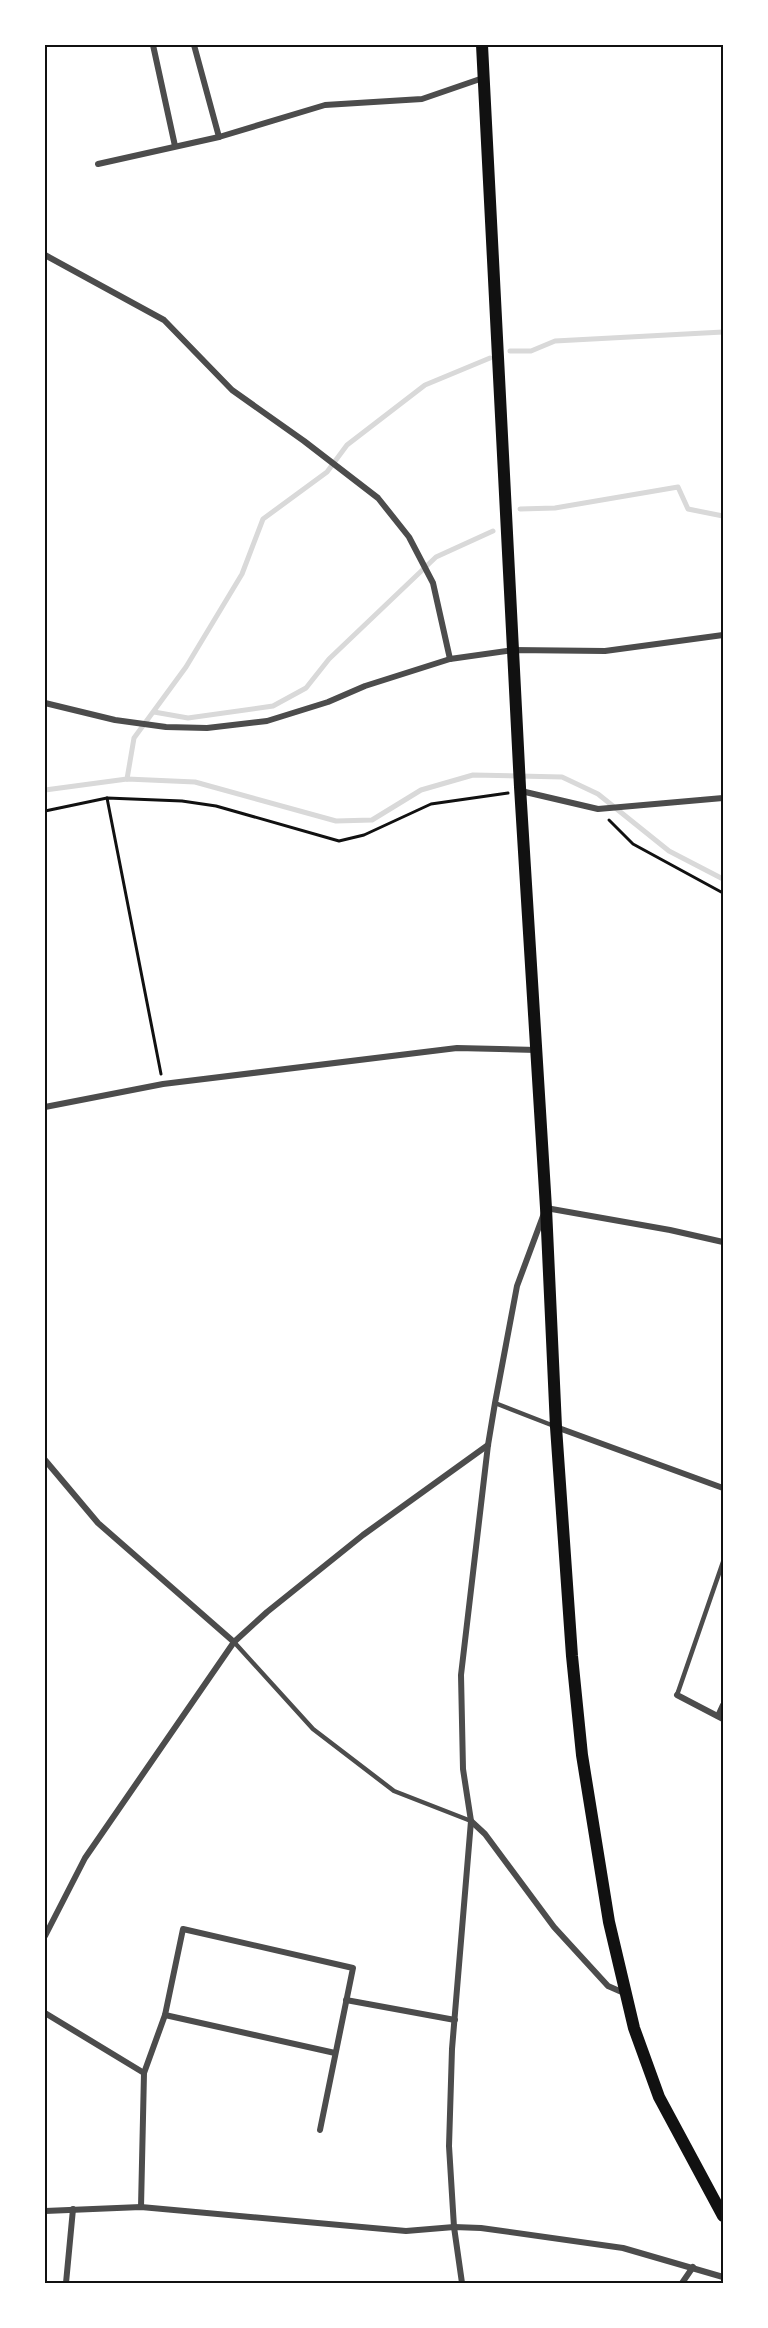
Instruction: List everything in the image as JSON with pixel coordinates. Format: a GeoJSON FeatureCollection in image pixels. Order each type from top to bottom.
{"type":"FeatureCollection","features":[{"type":"Feature","properties":{"kind":"main road"},"geometry":{"type":"LineString","coordinates":[[482,45],[520,789],[546,1208],[556,1427],[572,1656],[582,1755],[609,1923],[624,1993],[643,2058],[659,2097],[723,2214]]}},
{"type":"Feature","properties":{"kind":"street"},"geometry":{"type":"LineString","coordinates":[[153,45],[175,146]]}},
{"type":"Feature","properties":{"kind":"street"},"geometry":{"type":"LineString","coordinates":[[194,45],[219,136]]}},
{"type":"Feature","properties":{"kind":"street"},"geometry":{"type":"LineString","coordinates":[[98,164],[219,136],[325,105],[422,99],[484,78]]}},
{"type":"Feature","properties":{"kind":"street"},"geometry":{"type":"LineString","coordinates":[[45,255],[164,320],[232,390],[378,498],[409,537],[430,578],[450,659]]}},
{"type":"Feature","properties":{"kind":"street"},"geometry":{"type":"LineString","coordinates":[[45,703],[132,723],[156,726],[207,728],[267,722],[328,702],[365,686],[450,659],[513,650],[605,651],[723,635]]}},
{"type":"Feature","properties":{"kind":"street"},"geometry":{"type":"LineString","coordinates":[[520,789],[598,809],[723,798]]}},
{"type":"Feature","properties":{"kind":"street"},"geometry":{"type":"LineString","coordinates":[[45,1107],[163,1084],[457,1048],[537,1050]]}},
{"type":"Feature","properties":{"kind":"street"},"geometry":{"type":"LineString","coordinates":[[462,2283],[454,2227],[449,2146],[455,2020],[471,1821],[463,1769],[461,1675],[488,1445],[517,1286],[546,1208],[723,1242]]}},
{"type":"Feature","properties":{"kind":"street"},"geometry":{"type":"LineString","coordinates":[[556,1427],[723,1488]]}},
{"type":"Feature","properties":{"kind":"street"},"geometry":{"type":"LineString","coordinates":[[45,1936],[85,1858],[234,1642],[267,1612],[363,1535],[488,1445]]}},
{"type":"Feature","properties":{"kind":"street"},"geometry":{"type":"LineString","coordinates":[[45,1460],[98,1523],[234,1642]]}},
{"type":"Feature","properties":{"kind":"street"},"geometry":{"type":"LineString","coordinates":[[677,1695],[720,1718],[723,1705]]}},
{"type":"Feature","properties":{"kind":"street"},"geometry":{"type":"LineString","coordinates":[[471,1821],[485,1834],[554,1927],[608,1986],[624,1993]]}},
{"type":"Feature","properties":{"kind":"street"},"geometry":{"type":"LineString","coordinates":[[141,2207],[144,2073],[165,2015],[183,1929],[353,1968],[320,2130]]}},
{"type":"Feature","properties":{"kind":"street"},"geometry":{"type":"LineString","coordinates":[[346,2000],[455,2020]]}},
{"type":"Feature","properties":{"kind":"street"},"geometry":{"type":"LineString","coordinates":[[45,2013],[144,2073]]}},
{"type":"Feature","properties":{"kind":"street"},"geometry":{"type":"LineString","coordinates":[[165,2015],[335,2053]]}},
{"type":"Feature","properties":{"kind":"street"},"geometry":{"type":"LineString","coordinates":[[45,2211],[141,2207],[406,2231],[454,2227],[523,2233],[623,2248],[723,2277]]}},
{"type":"Feature","properties":{"kind":"street"},"geometry":{"type":"LineString","coordinates":[[66,2283],[73,2209]]}},
{"type":"Feature","properties":{"kind":"street"},"geometry":{"type":"LineString","coordinates":[[682,2283],[693,2267]]}},
{"type":"Feature","properties":{"kind":"lane"},"geometry":{"type":"LineString","coordinates":[[495,1403],[556,1427]]}},
{"type":"Feature","properties":{"kind":"lane"},"geometry":{"type":"LineString","coordinates":[[677,1695],[723,1562]]}},
{"type":"Feature","properties":{"kind":"lane"},"geometry":{"type":"LineString","coordinates":[[234,1642],[313,1729],[394,1791],[471,1821]]}},
{"type":"Feature","properties":{"kind":"path"},"geometry":{"type":"LineString","coordinates":[[45,811],[107,798],[182,801],[216,806],[339,841],[364,836],[430,804],[520,789]]}},
{"type":"Feature","properties":{"kind":"path"},"geometry":{"type":"LineString","coordinates":[[107,798],[163,1084]]}},
{"type":"Feature","properties":{"kind":"path"},"geometry":{"type":"LineString","coordinates":[[598,809],[633,844],[723,893]]}},
{"type":"Feature","properties":{"kind":"waterway"},"geometry":{"type":"LineString","coordinates":[[510,351],[531,351],[555,341],[723,332]]}},
{"type":"Feature","properties":{"kind":"waterway"},"geometry":{"type":"LineString","coordinates":[[127,779],[134,738],[186,667],[242,574],[263,519],[327,472],[347,445],[425,385],[490,358]]}},
{"type":"Feature","properties":{"kind":"waterway"},"geometry":{"type":"LineString","coordinates":[[520,509],[555,508],[678,487],[688,509],[723,516]]}},
{"type":"Feature","properties":{"kind":"waterway"},"geometry":{"type":"LineString","coordinates":[[154,712],[188,718],[273,706],[306,688],[329,659],[436,557],[493,531]]}},
{"type":"Feature","properties":{"kind":"waterway"},"geometry":{"type":"LineString","coordinates":[[45,790],[127,779],[195,782],[336,821],[372,820],[421,790],[473,775],[562,777],[598,794],[669,851],[723,879]]}}]}
